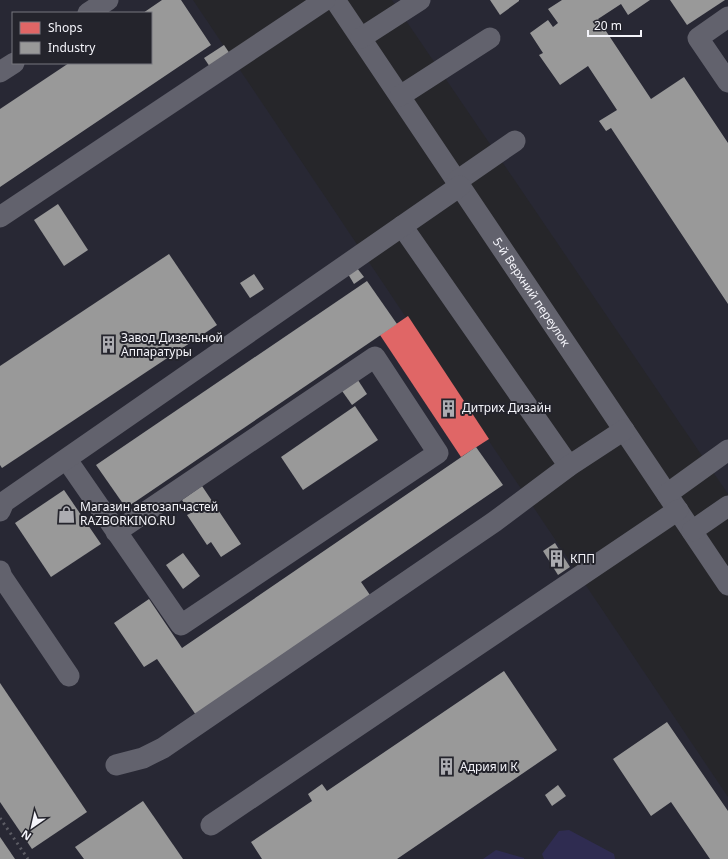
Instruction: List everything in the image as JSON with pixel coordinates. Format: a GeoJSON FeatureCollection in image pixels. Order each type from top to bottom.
{"type":"FeatureCollection","features":[{"type":"Feature","properties":{"kind":"street"},"geometry":{"type":"LineString","coordinates":[[90,12],[108,0]]}},
{"type":"Feature","properties":{"kind":"street"},"geometry":{"type":"LineString","coordinates":[[0,217],[325,0]]}},
{"type":"Feature","properties":{"kind":"street","name":"5-й Верхний переулок"},"geometry":{"type":"LineString","coordinates":[[335,0],[728,585]]}},
{"type":"Feature","properties":{"kind":"street"},"geometry":{"type":"LineString","coordinates":[[361,38],[420,0]]}},
{"type":"Feature","properties":{"kind":"street"},"geometry":{"type":"LineString","coordinates":[[728,17],[698,38],[728,82]]}},
{"type":"Feature","properties":{"kind":"street"},"geometry":{"type":"LineString","coordinates":[[400,96],[490,38]]}},
{"type":"Feature","properties":{"kind":"street"},"geometry":{"type":"LineString","coordinates":[[0,72],[12,64]]}},
{"type":"Feature","properties":{"kind":"street"},"geometry":{"type":"LineString","coordinates":[[0,511],[4,502],[67,460],[402,226],[515,141]]}},
{"type":"Feature","properties":{"kind":"street"},"geometry":{"type":"LineString","coordinates":[[402,226],[570,466]]}},
{"type":"Feature","properties":{"kind":"street"},"geometry":{"type":"LineString","coordinates":[[67,460],[116,532],[181,625],[438,454],[375,357],[116,532]]}},
{"type":"Feature","properties":{"kind":"street"},"geometry":{"type":"LineString","coordinates":[[116,765],[144,758],[163,748],[494,522],[570,466],[624,430]]}},
{"type":"Feature","properties":{"kind":"street"},"geometry":{"type":"LineString","coordinates":[[212,825],[672,502],[728,450]]}},
{"type":"Feature","properties":{"kind":"street"},"geometry":{"type":"LineString","coordinates":[[692,531],[728,506]]}},
{"type":"Feature","properties":{"kind":"street"},"geometry":{"type":"LineString","coordinates":[[0,571],[2,577],[69,676]]}},
{"type":"Feature","properties":{"kind":"shaded area"},"geometry":{"type":"Polygon","coordinates":[[[0,0],[193,0],[728,797],[728,859],[0,859],[0,0]]]}},
{"type":"Feature","properties":{"kind":"shaded area"},"geometry":{"type":"Polygon","coordinates":[[[392,0],[728,0],[728,494],[392,0]]]}},
{"type":"Feature","properties":{"kind":"shaded area"},"geometry":{"type":"Polygon","coordinates":[[[569,830],[614,854],[615,859],[544,859],[542,854],[559,831],[569,830]]]}},
{"type":"Feature","properties":{"kind":"shaded area"},"geometry":{"type":"Polygon","coordinates":[[[496,850],[524,858],[524,859],[483,859],[496,850]]]}},
{"type":"Feature","properties":{"kind":"building: Shops","name":"Дитрих Дизайн"},"geometry":{"type":"Polygon","coordinates":[[[408,316],[489,439],[461,457],[380,335],[408,316]]]}},
{"type":"Feature","properties":{"kind":"building: Industry"},"geometry":{"type":"Polygon","coordinates":[[[162,0],[181,0],[211,45],[0,187],[0,109],[68,64],[152,64],[152,12],[144,12],[162,0]]]}},
{"type":"Feature","properties":{"kind":"building: Industry"},"geometry":{"type":"Polygon","coordinates":[[[490,0],[519,0],[519,1],[500,15],[490,0]]]}},
{"type":"Feature","properties":{"kind":"building: Industry"},"geometry":{"type":"Polygon","coordinates":[[[562,0],[650,0],[628,15],[621,4],[598,19],[651,99],[684,77],[728,143],[728,304],[611,128],[606,131],[599,121],[617,110],[588,66],[560,85],[539,55],[543,53],[530,33],[548,20],[553,27],[558,23],[548,9],[562,0]]]}},
{"type":"Feature","properties":{"kind":"building: Industry"},"geometry":{"type":"Polygon","coordinates":[[[670,0],[725,0],[687,25],[670,0]]]}},
{"type":"Feature","properties":{"kind":"building: Industry"},"geometry":{"type":"Polygon","coordinates":[[[224,45],[232,57],[212,70],[204,58],[224,45]]]}},
{"type":"Feature","properties":{"kind":"building: Industry"},"geometry":{"type":"Polygon","coordinates":[[[58,204],[88,250],[64,266],[34,220],[58,204]]]}},
{"type":"Feature","properties":{"kind":"building: Industry","name":"Завод Дизельной Аппаратуры"},"geometry":{"type":"Polygon","coordinates":[[[169,254],[217,325],[2,468],[0,465],[0,366],[169,254]]]}},
{"type":"Feature","properties":{"kind":"building: Industry"},"geometry":{"type":"Polygon","coordinates":[[[357,268],[364,277],[354,284],[348,274],[357,268]]]}},
{"type":"Feature","properties":{"kind":"building: Industry"},"geometry":{"type":"Polygon","coordinates":[[[254,274],[264,289],[250,298],[240,283],[254,274]]]}},
{"type":"Feature","properties":{"kind":"building: Industry"},"geometry":{"type":"Polygon","coordinates":[[[367,281],[397,324],[126,508],[96,465],[367,281]]]}},
{"type":"Feature","properties":{"kind":"building: Industry"},"geometry":{"type":"Polygon","coordinates":[[[356,377],[367,394],[352,405],[340,388],[356,377]]]}},
{"type":"Feature","properties":{"kind":"building: Industry"},"geometry":{"type":"Polygon","coordinates":[[[355,406],[378,440],[303,490],[281,457],[355,406]]]}},
{"type":"Feature","properties":{"kind":"building: Industry"},"geometry":{"type":"Polygon","coordinates":[[[476,447],[503,485],[361,582],[370,595],[196,715],[157,659],[144,667],[114,623],[149,599],[182,648],[476,447]]]}},
{"type":"Feature","properties":{"kind":"building: Industry"},"geometry":{"type":"Polygon","coordinates":[[[202,486],[241,544],[221,557],[211,542],[207,545],[187,515],[191,513],[182,500],[202,486]]]}},
{"type":"Feature","properties":{"kind":"building: Industry"},"geometry":{"type":"Polygon","coordinates":[[[64,490],[101,544],[51,577],[15,523],[64,490]]]}},
{"type":"Feature","properties":{"kind":"building: Industry","name":"КПП"},"geometry":{"type":"Polygon","coordinates":[[[555,543],[570,567],[558,575],[543,551],[555,543]]]}},
{"type":"Feature","properties":{"kind":"building: Industry"},"geometry":{"type":"Polygon","coordinates":[[[183,553],[200,576],[183,589],[166,565],[183,553]]]}},
{"type":"Feature","properties":{"kind":"building: Industry","name":"Адрия и К"},"geometry":{"type":"Polygon","coordinates":[[[504,671],[557,750],[397,859],[262,859],[251,842],[312,801],[308,794],[322,784],[327,791],[504,671]]]}},
{"type":"Feature","properties":{"kind":"building: Industry"},"geometry":{"type":"Polygon","coordinates":[[[0,683],[87,812],[32,849],[0,802],[0,683]]]}},
{"type":"Feature","properties":{"kind":"building: Industry"},"geometry":{"type":"Polygon","coordinates":[[[667,722],[728,811],[728,859],[710,859],[671,802],[651,816],[613,759],[667,722]]]}},
{"type":"Feature","properties":{"kind":"building: Industry"},"geometry":{"type":"Polygon","coordinates":[[[558,785],[566,796],[552,806],[545,795],[558,785]]]}},
{"type":"Feature","properties":{"kind":"building: Industry"},"geometry":{"type":"Polygon","coordinates":[[[143,801],[183,859],[84,859],[75,847],[143,801]]]}},
{"type":"Feature","properties":{"kind":"building: Industry"},"geometry":{"type":"Polygon","coordinates":[[[0,837],[15,859],[0,859],[0,837]]]}},
{"type":"Feature","properties":{"kind":"railway"},"geometry":{"type":"LineString","coordinates":[[0,818],[28,859]]}},
{"type":"Feature","properties":{"kind":"place","name":"Завод Дизельной Аппаратуры"},"geometry":{"type":"Point","coordinates":[108,345]}},
{"type":"Feature","properties":{"kind":"place","name":"Дитрих Дизайн"},"geometry":{"type":"Point","coordinates":[449,408]}},
{"type":"Feature","properties":{"kind":"place","name":"Магазин автозапчастей RAZBORKINO.RU"},"geometry":{"type":"Point","coordinates":[67,514]}},
{"type":"Feature","properties":{"kind":"place","name":"КПП"},"geometry":{"type":"Point","coordinates":[557,559]}},
{"type":"Feature","properties":{"kind":"place","name":"Адрия и К"},"geometry":{"type":"Point","coordinates":[447,767]}}]}
